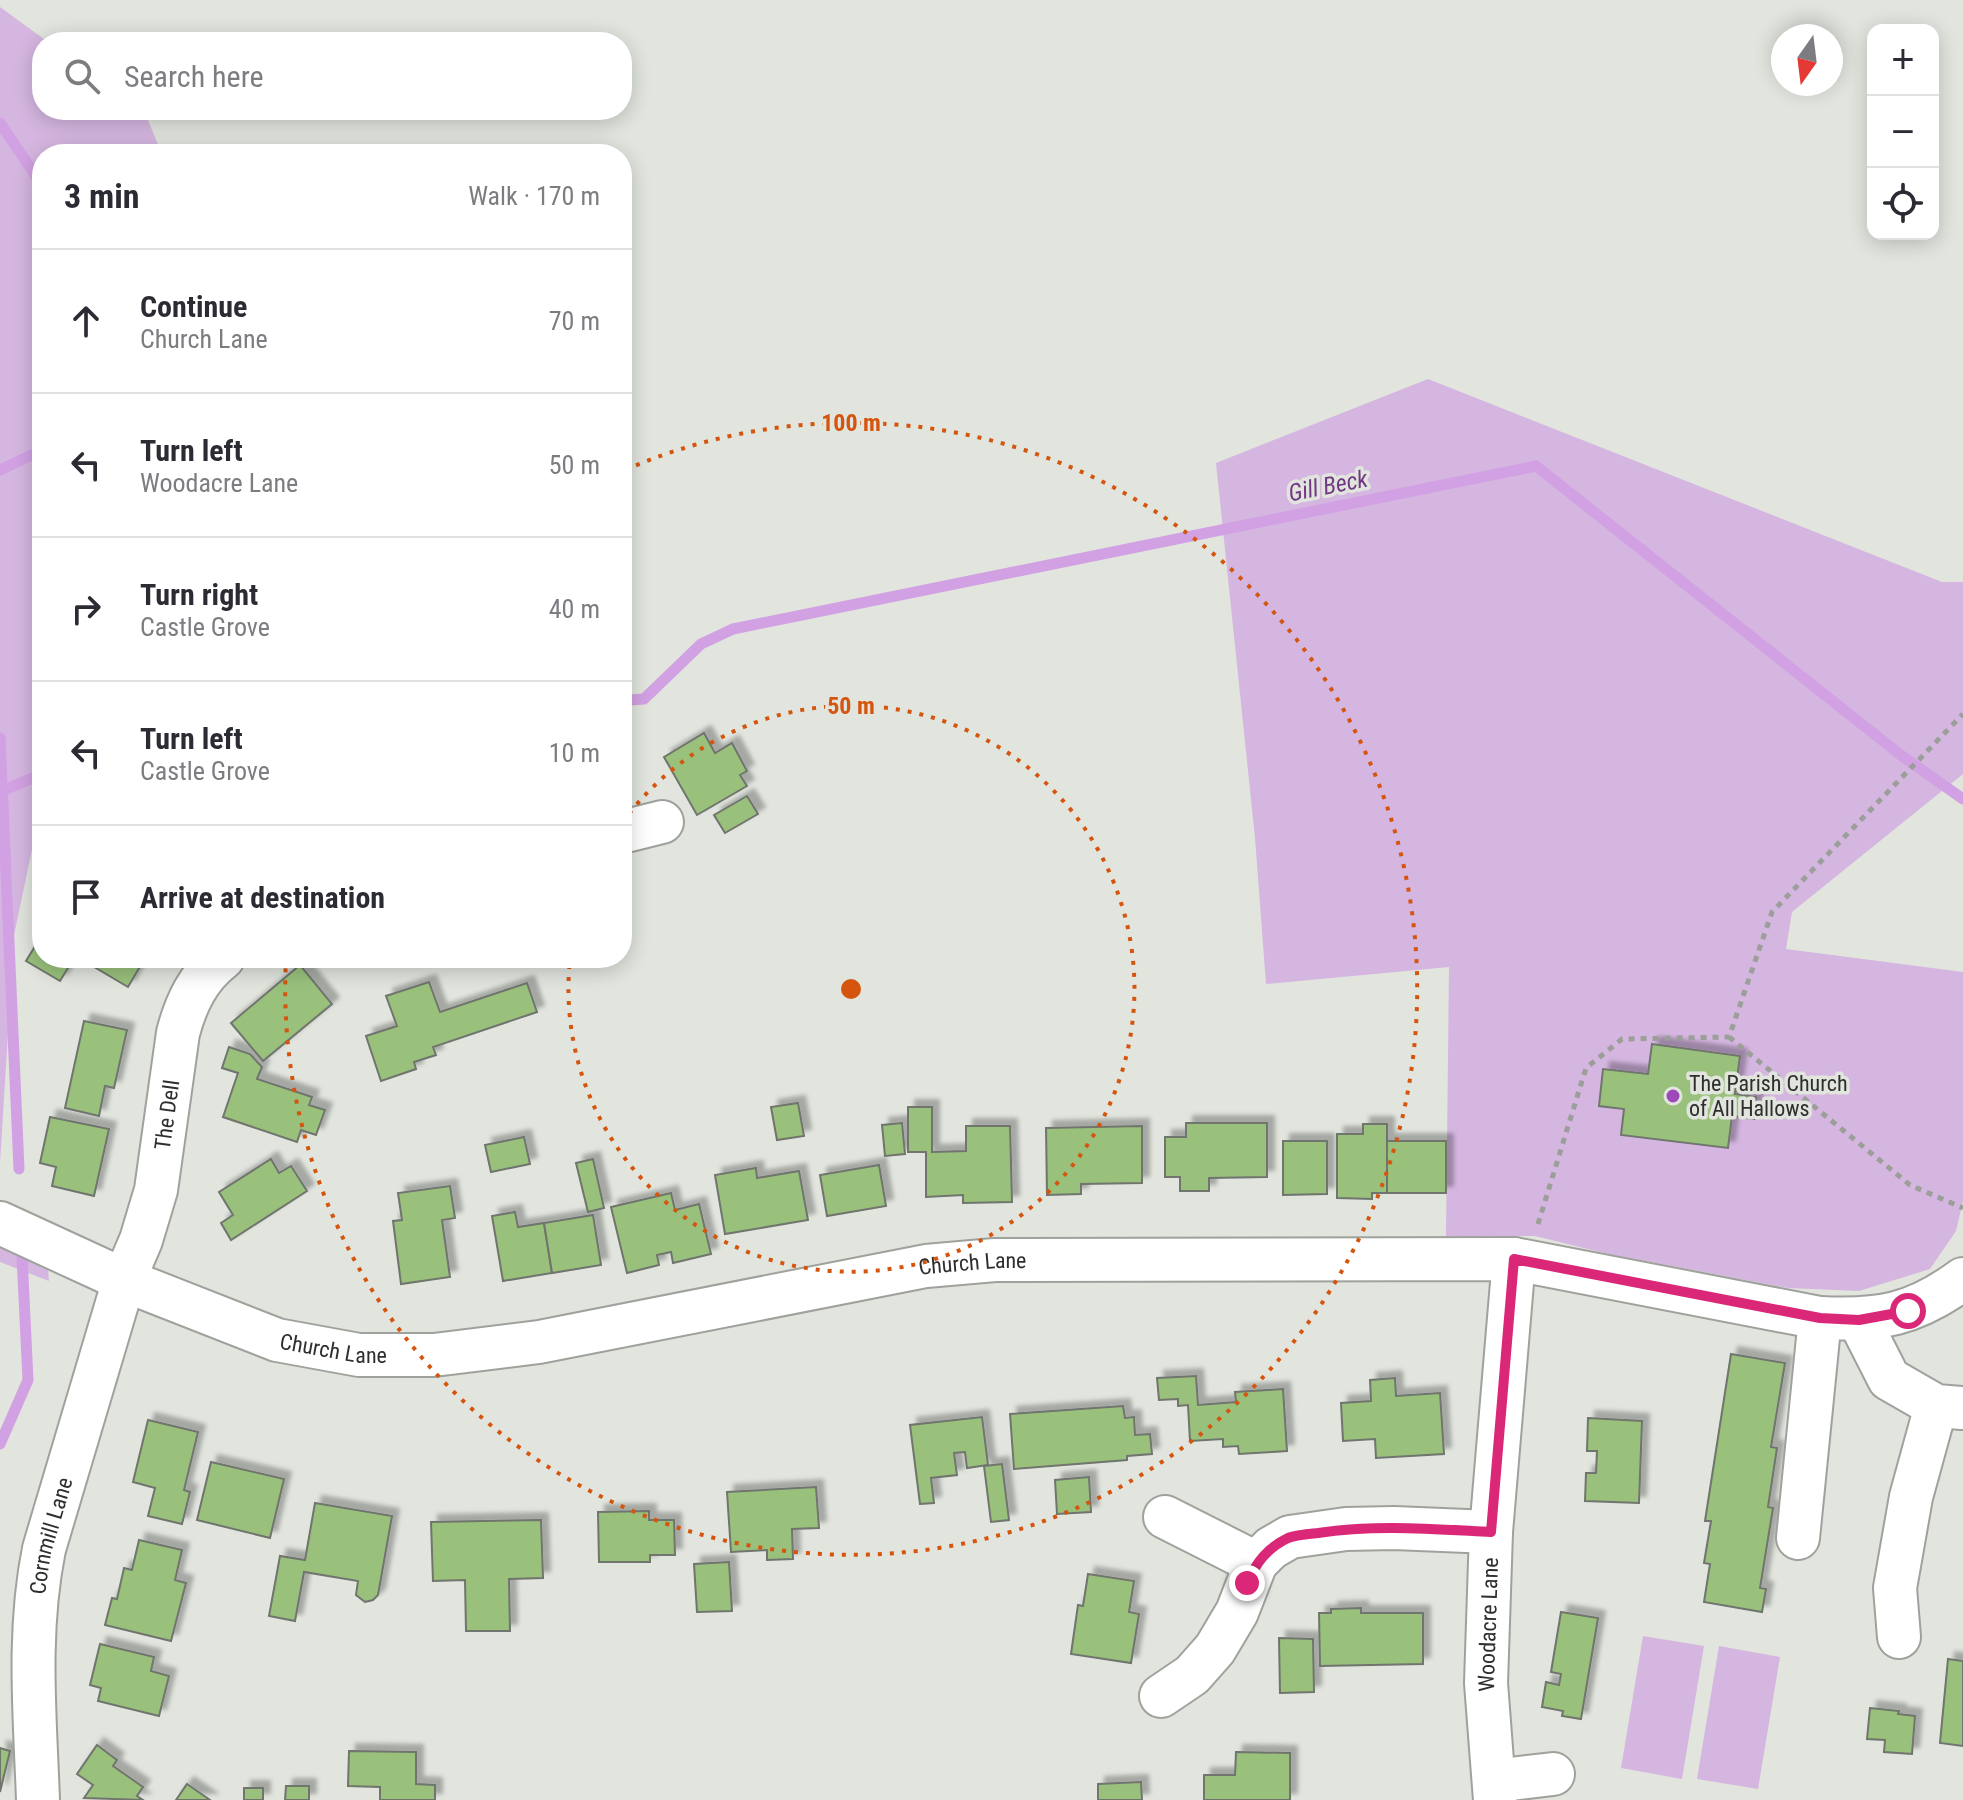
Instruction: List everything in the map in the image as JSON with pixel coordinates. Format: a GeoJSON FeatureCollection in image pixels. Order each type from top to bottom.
{"type":"FeatureCollection","features":[{"type":"Feature","properties":{"kind":"street"},"geometry":{"type":"LineString","coordinates":[[632,830],[662,822]]}},
{"type":"Feature","properties":{"kind":"street","name":"The Dell"},"geometry":{"type":"LineString","coordinates":[[124,1280],[141,1240],[156,1190],[178,1033],[185,1008],[197,985],[213,968]]}},
{"type":"Feature","properties":{"kind":"street","name":"Church Lane"},"geometry":{"type":"LineString","coordinates":[[0,1223],[124,1280],[277,1340],[359,1355],[434,1355],[539,1342],[926,1266],[995,1260],[1521,1260],[1840,1319],[1908,1311],[1938,1297],[1963,1279]]}},
{"type":"Feature","properties":{"kind":"street","name":"Woodacre Lane"},"geometry":{"type":"LineString","coordinates":[[1495,1790],[1486,1683],[1491,1532],[1521,1260]]}},
{"type":"Feature","properties":{"kind":"street","name":"Cornmill Lane"},"geometry":{"type":"LineString","coordinates":[[38,1800],[16,1633],[35,1593],[44,1549],[124,1280]]}},
{"type":"Feature","properties":{"kind":"street"},"geometry":{"type":"LineString","coordinates":[[1840,1319],[1889,1379],[1949,1407],[1911,1497],[1895,1588],[1899,1637]]}},
{"type":"Feature","properties":{"kind":"street"},"geometry":{"type":"LineString","coordinates":[[1798,1538],[1840,1319]]}},
{"type":"Feature","properties":{"kind":"street"},"geometry":{"type":"LineString","coordinates":[[1165,1517],[1256,1563]]}},
{"type":"Feature","properties":{"kind":"street"},"geometry":{"type":"LineString","coordinates":[[1161,1696],[1192,1675],[1215,1649],[1237,1612],[1256,1563],[1271,1548],[1290,1537],[1346,1529],[1491,1532]]}},
{"type":"Feature","properties":{"kind":"street"},"geometry":{"type":"LineString","coordinates":[[1495,1790],[1553,1774]]}},
{"type":"Feature","properties":{"kind":"path"},"geometry":{"type":"LineString","coordinates":[[1729,1037],[1772,912],[1963,714]]}},
{"type":"Feature","properties":{"kind":"path"},"geometry":{"type":"LineString","coordinates":[[1521,1260],[1586,1068],[1622,1039],[1729,1037],[1910,1185],[1963,1208]]}},
{"type":"Feature","properties":{"kind":"shaded area"},"geometry":{"type":"Polygon","coordinates":[[[0,7],[34,32],[32,120],[148,120],[158,144],[32,144],[32,850],[14,935],[0,1163],[0,7]]]}},
{"type":"Feature","properties":{"kind":"shaded area"},"geometry":{"type":"Polygon","coordinates":[[[1428,379],[1942,582],[1963,582],[1963,774],[1792,912],[1786,949],[1963,972],[1963,1201],[1956,1231],[1930,1269],[1859,1291],[1788,1288],[1608,1254],[1535,1236],[1446,1237],[1449,967],[1266,984],[1255,838],[1216,463],[1428,379]],[[1653,1044],[1648,1074],[1603,1069],[1599,1106],[1624,1109],[1621,1135],[1728,1148],[1732,1116],[1753,1119],[1756,1097],[1735,1094],[1740,1056],[1653,1044]]]}},
{"type":"Feature","properties":{"kind":"shaded area"},"geometry":{"type":"Polygon","coordinates":[[[0,1235],[47,1255],[49,1281],[0,1262],[0,1235]]]}},
{"type":"Feature","properties":{"kind":"shaded area"},"geometry":{"type":"Polygon","coordinates":[[[1643,1636],[1704,1646],[1682,1779],[1621,1768],[1643,1636]]]}},
{"type":"Feature","properties":{"kind":"shaded area"},"geometry":{"type":"Polygon","coordinates":[[[1719,1646],[1780,1657],[1758,1789],[1697,1779],[1719,1646]]]}},
{"type":"Feature","properties":{"kind":"building"},"geometry":{"type":"Polygon","coordinates":[[[704,733],[715,753],[732,743],[747,771],[740,775],[747,786],[697,815],[664,757],[704,733]]]}},
{"type":"Feature","properties":{"kind":"building"},"geometry":{"type":"Polygon","coordinates":[[[747,796],[758,814],[725,833],[714,815],[747,796]]]}},
{"type":"Feature","properties":{"kind":"building"},"geometry":{"type":"Polygon","coordinates":[[[38,968],[68,968],[60,981],[38,968]]]}},
{"type":"Feature","properties":{"kind":"building"},"geometry":{"type":"Polygon","coordinates":[[[96,968],[139,968],[128,987],[96,968]]]}},
{"type":"Feature","properties":{"kind":"building"},"geometry":{"type":"Polygon","coordinates":[[[296,968],[302,968],[332,1004],[263,1061],[231,1023],[296,968]]]}},
{"type":"Feature","properties":{"kind":"building"},"geometry":{"type":"Polygon","coordinates":[[[429,982],[440,1012],[527,983],[537,1012],[433,1047],[436,1055],[414,1062],[416,1069],[381,1081],[366,1036],[397,1026],[386,996],[429,982]]]}},
{"type":"Feature","properties":{"kind":"building"},"geometry":{"type":"Polygon","coordinates":[[[84,1021],[127,1030],[114,1088],[105,1086],[99,1116],[65,1108],[84,1021]]]}},
{"type":"Feature","properties":{"kind":"building","name":"The Parish Church of All Hallows"},"geometry":{"type":"Polygon","coordinates":[[[1652,1044],[1740,1056],[1735,1094],[1756,1097],[1754,1119],[1732,1116],[1728,1148],[1621,1135],[1624,1109],[1599,1106],[1603,1069],[1648,1074],[1652,1044]]]}},
{"type":"Feature","properties":{"kind":"building"},"geometry":{"type":"Polygon","coordinates":[[[229,1047],[250,1054],[262,1067],[257,1079],[312,1097],[309,1105],[325,1110],[316,1135],[301,1130],[297,1142],[223,1117],[238,1073],[222,1068],[229,1047]]]}},
{"type":"Feature","properties":{"kind":"building"},"geometry":{"type":"Polygon","coordinates":[[[798,1103],[804,1136],[777,1140],[771,1107],[798,1103]]]}},
{"type":"Feature","properties":{"kind":"building"},"geometry":{"type":"Polygon","coordinates":[[[908,1107],[932,1107],[932,1152],[966,1151],[966,1126],[1010,1126],[1012,1202],[963,1203],[963,1195],[926,1197],[926,1152],[908,1152],[908,1107]]]}},
{"type":"Feature","properties":{"kind":"building"},"geometry":{"type":"Polygon","coordinates":[[[50,1117],[109,1129],[94,1196],[52,1186],[56,1167],[40,1163],[50,1117]]]}},
{"type":"Feature","properties":{"kind":"building"},"geometry":{"type":"Polygon","coordinates":[[[902,1123],[905,1154],[885,1156],[882,1125],[902,1123]]]}},
{"type":"Feature","properties":{"kind":"building"},"geometry":{"type":"Polygon","coordinates":[[[1186,1123],[1267,1123],[1267,1177],[1209,1178],[1209,1191],[1180,1191],[1180,1177],[1165,1177],[1165,1137],[1186,1137],[1186,1123]]]}},
{"type":"Feature","properties":{"kind":"building"},"geometry":{"type":"Polygon","coordinates":[[[1363,1124],[1387,1124],[1387,1193],[1372,1193],[1372,1199],[1337,1198],[1337,1134],[1363,1134],[1363,1124]]]}},
{"type":"Feature","properties":{"kind":"building"},"geometry":{"type":"Polygon","coordinates":[[[1142,1126],[1142,1183],[1081,1184],[1081,1194],[1047,1195],[1046,1128],[1142,1126]]]}},
{"type":"Feature","properties":{"kind":"building"},"geometry":{"type":"Polygon","coordinates":[[[524,1137],[530,1164],[491,1172],[485,1145],[524,1137]]]}},
{"type":"Feature","properties":{"kind":"building"},"geometry":{"type":"Polygon","coordinates":[[[1283,1141],[1327,1141],[1327,1194],[1283,1195],[1283,1141]]]}},
{"type":"Feature","properties":{"kind":"building"},"geometry":{"type":"Polygon","coordinates":[[[1387,1141],[1446,1141],[1446,1193],[1387,1193],[1387,1141]]]}},
{"type":"Feature","properties":{"kind":"building"},"geometry":{"type":"Polygon","coordinates":[[[271,1159],[279,1173],[291,1166],[307,1191],[231,1240],[221,1223],[233,1215],[219,1192],[271,1159]]]}},
{"type":"Feature","properties":{"kind":"building"},"geometry":{"type":"Polygon","coordinates":[[[593,1159],[604,1208],[588,1212],[576,1163],[593,1159]]]}},
{"type":"Feature","properties":{"kind":"building"},"geometry":{"type":"Polygon","coordinates":[[[879,1165],[886,1206],[827,1216],[820,1175],[879,1165]]]}},
{"type":"Feature","properties":{"kind":"building"},"geometry":{"type":"Polygon","coordinates":[[[756,1168],[757,1178],[799,1171],[808,1220],[725,1234],[715,1175],[756,1168]]]}},
{"type":"Feature","properties":{"kind":"building"},"geometry":{"type":"Polygon","coordinates":[[[450,1186],[455,1218],[442,1220],[450,1277],[401,1284],[393,1221],[402,1220],[398,1193],[450,1186]]]}},
{"type":"Feature","properties":{"kind":"building"},"geometry":{"type":"Polygon","coordinates":[[[671,1193],[675,1210],[699,1204],[711,1254],[673,1263],[671,1252],[657,1255],[659,1265],[627,1273],[611,1207],[671,1193]]]}},
{"type":"Feature","properties":{"kind":"building"},"geometry":{"type":"Polygon","coordinates":[[[515,1212],[518,1227],[544,1223],[552,1273],[503,1281],[492,1216],[515,1212]]]}},
{"type":"Feature","properties":{"kind":"building"},"geometry":{"type":"Polygon","coordinates":[[[593,1215],[601,1265],[552,1273],[544,1223],[593,1215]]]}},
{"type":"Feature","properties":{"kind":"building"},"geometry":{"type":"Polygon","coordinates":[[[1731,1354],[1785,1363],[1771,1447],[1777,1448],[1768,1507],[1773,1508],[1760,1588],[1766,1589],[1762,1612],[1704,1602],[1710,1564],[1704,1563],[1711,1521],[1705,1521],[1731,1354]]]}},
{"type":"Feature","properties":{"kind":"building"},"geometry":{"type":"Polygon","coordinates":[[[1196,1376],[1198,1405],[1236,1402],[1235,1392],[1283,1389],[1287,1451],[1239,1454],[1238,1446],[1223,1447],[1223,1439],[1190,1441],[1188,1405],[1178,1406],[1178,1399],[1159,1400],[1157,1378],[1196,1376]]]}},
{"type":"Feature","properties":{"kind":"building"},"geometry":{"type":"Polygon","coordinates":[[[1395,1378],[1396,1396],[1440,1393],[1444,1454],[1376,1458],[1375,1439],[1343,1441],[1341,1403],[1371,1401],[1370,1380],[1395,1378]]]}},
{"type":"Feature","properties":{"kind":"building"},"geometry":{"type":"Polygon","coordinates":[[[1123,1406],[1125,1418],[1134,1417],[1135,1435],[1150,1434],[1152,1454],[1127,1456],[1127,1460],[1014,1469],[1010,1414],[1123,1406]]]}},
{"type":"Feature","properties":{"kind":"building"},"geometry":{"type":"Polygon","coordinates":[[[982,1417],[988,1465],[967,1468],[965,1452],[954,1453],[957,1475],[931,1478],[934,1503],[920,1504],[910,1425],[982,1417]]]}},
{"type":"Feature","properties":{"kind":"building"},"geometry":{"type":"Polygon","coordinates":[[[1588,1418],[1642,1421],[1639,1503],[1585,1501],[1586,1473],[1596,1473],[1597,1451],[1587,1451],[1588,1418]]]}},
{"type":"Feature","properties":{"kind":"building"},"geometry":{"type":"Polygon","coordinates":[[[148,1420],[198,1432],[184,1490],[190,1492],[182,1524],[148,1516],[155,1488],[133,1482],[148,1420]]]}},
{"type":"Feature","properties":{"kind":"building"},"geometry":{"type":"Polygon","coordinates":[[[211,1462],[284,1479],[270,1538],[197,1520],[211,1462]]]}},
{"type":"Feature","properties":{"kind":"building"},"geometry":{"type":"Polygon","coordinates":[[[1002,1464],[1009,1520],[991,1522],[984,1466],[1002,1464]]]}},
{"type":"Feature","properties":{"kind":"building"},"geometry":{"type":"Polygon","coordinates":[[[1089,1477],[1091,1512],[1057,1514],[1055,1480],[1089,1477]]]}},
{"type":"Feature","properties":{"kind":"building"},"geometry":{"type":"Polygon","coordinates":[[[816,1487],[819,1528],[792,1529],[793,1559],[767,1560],[767,1550],[731,1552],[727,1492],[816,1487]]]}},
{"type":"Feature","properties":{"kind":"building"},"geometry":{"type":"Polygon","coordinates":[[[315,1503],[392,1516],[378,1595],[365,1602],[356,1595],[358,1581],[304,1572],[295,1621],[269,1616],[280,1556],[305,1560],[315,1503]]]}},
{"type":"Feature","properties":{"kind":"building"},"geometry":{"type":"Polygon","coordinates":[[[649,1511],[649,1520],[674,1520],[675,1555],[650,1555],[650,1562],[599,1562],[598,1512],[649,1511]]]}},
{"type":"Feature","properties":{"kind":"building"},"geometry":{"type":"Polygon","coordinates":[[[541,1520],[543,1578],[509,1579],[510,1631],[466,1631],[465,1580],[433,1581],[431,1522],[541,1520]]]}},
{"type":"Feature","properties":{"kind":"building"},"geometry":{"type":"Polygon","coordinates":[[[139,1540],[182,1550],[175,1580],[186,1583],[171,1641],[105,1625],[112,1598],[117,1599],[124,1568],[132,1570],[139,1540]]]}},
{"type":"Feature","properties":{"kind":"building"},"geometry":{"type":"Polygon","coordinates":[[[729,1562],[732,1611],[697,1612],[694,1564],[729,1562]]]}},
{"type":"Feature","properties":{"kind":"building"},"geometry":{"type":"Polygon","coordinates":[[[1088,1574],[1134,1581],[1129,1612],[1139,1614],[1131,1663],[1071,1654],[1078,1605],[1083,1606],[1088,1574]]]}},
{"type":"Feature","properties":{"kind":"building"},"geometry":{"type":"Polygon","coordinates":[[[1361,1608],[1361,1613],[1423,1613],[1423,1664],[1320,1666],[1319,1613],[1331,1613],[1331,1609],[1361,1608]]]}},
{"type":"Feature","properties":{"kind":"building"},"geometry":{"type":"Polygon","coordinates":[[[1561,1612],[1598,1618],[1581,1719],[1562,1716],[1563,1711],[1542,1707],[1546,1682],[1559,1685],[1561,1674],[1551,1672],[1561,1612]]]}},
{"type":"Feature","properties":{"kind":"building"},"geometry":{"type":"Polygon","coordinates":[[[1279,1638],[1313,1639],[1314,1692],[1280,1693],[1279,1638]]]}},
{"type":"Feature","properties":{"kind":"building"},"geometry":{"type":"Polygon","coordinates":[[[100,1644],[154,1657],[151,1671],[169,1676],[159,1716],[98,1701],[101,1688],[90,1685],[100,1644]]]}},
{"type":"Feature","properties":{"kind":"building"},"geometry":{"type":"Polygon","coordinates":[[[1948,1659],[1963,1661],[1963,1746],[1940,1743],[1948,1659]]]}},
{"type":"Feature","properties":{"kind":"building"},"geometry":{"type":"Polygon","coordinates":[[[1870,1708],[1915,1716],[1912,1754],[1884,1752],[1885,1740],[1867,1739],[1870,1708]]]}},
{"type":"Feature","properties":{"kind":"building"},"geometry":{"type":"Polygon","coordinates":[[[97,1745],[117,1760],[113,1766],[143,1787],[137,1796],[143,1800],[84,1798],[93,1785],[77,1774],[97,1745]]]}},
{"type":"Feature","properties":{"kind":"building"},"geometry":{"type":"Polygon","coordinates":[[[0,1748],[10,1751],[0,1792],[0,1748]]]}},
{"type":"Feature","properties":{"kind":"building"},"geometry":{"type":"Polygon","coordinates":[[[349,1751],[416,1752],[416,1784],[435,1785],[435,1800],[380,1800],[380,1787],[348,1786],[349,1751]]]}},
{"type":"Feature","properties":{"kind":"building"},"geometry":{"type":"Polygon","coordinates":[[[1236,1752],[1290,1753],[1290,1800],[1204,1800],[1204,1775],[1235,1775],[1236,1752]]]}},
{"type":"Feature","properties":{"kind":"building"},"geometry":{"type":"Polygon","coordinates":[[[1141,1782],[1142,1800],[1098,1800],[1098,1784],[1141,1782]]]}},
{"type":"Feature","properties":{"kind":"building"},"geometry":{"type":"Polygon","coordinates":[[[187,1784],[210,1800],[176,1800],[187,1784]]]}},
{"type":"Feature","properties":{"kind":"building"},"geometry":{"type":"Polygon","coordinates":[[[286,1786],[309,1786],[309,1800],[285,1800],[286,1786]]]}},
{"type":"Feature","properties":{"kind":"building"},"geometry":{"type":"Polygon","coordinates":[[[244,1788],[263,1788],[263,1800],[244,1800],[244,1788]]]}},
{"type":"Feature","properties":{"kind":"waterway"},"geometry":{"type":"LineString","coordinates":[[0,123],[32,170]]}},
{"type":"Feature","properties":{"kind":"waterway"},"geometry":{"type":"LineString","coordinates":[[0,470],[32,455]]}},
{"type":"Feature","properties":{"kind":"waterway","name":"Gill Beck"},"geometry":{"type":"LineString","coordinates":[[632,700],[644,699],[701,644],[733,629],[1536,466],[1902,756],[1963,799]]}},
{"type":"Feature","properties":{"kind":"waterway"},"geometry":{"type":"LineString","coordinates":[[0,738],[19,1169]]}},
{"type":"Feature","properties":{"kind":"waterway","name":"Gill Beck"},"geometry":{"type":"LineString","coordinates":[[2,791],[32,778]]}},
{"type":"Feature","properties":{"kind":"waterway"},"geometry":{"type":"LineString","coordinates":[[0,1444],[28,1380],[22,1256]]}},
{"type":"Feature","properties":{"kind":"place","name":"The Parish Church of All Hallows"},"geometry":{"type":"Point","coordinates":[1673,1096]}},
{"type":"Feature","properties":{"kind":"route"},"geometry":{"type":"LineString","coordinates":[[1247,1583],[1256,1563],[1271,1548],[1290,1537],[1346,1529],[1491,1532],[1514,1259],[1820,1318],[1859,1320],[1908,1311]]}}]}
